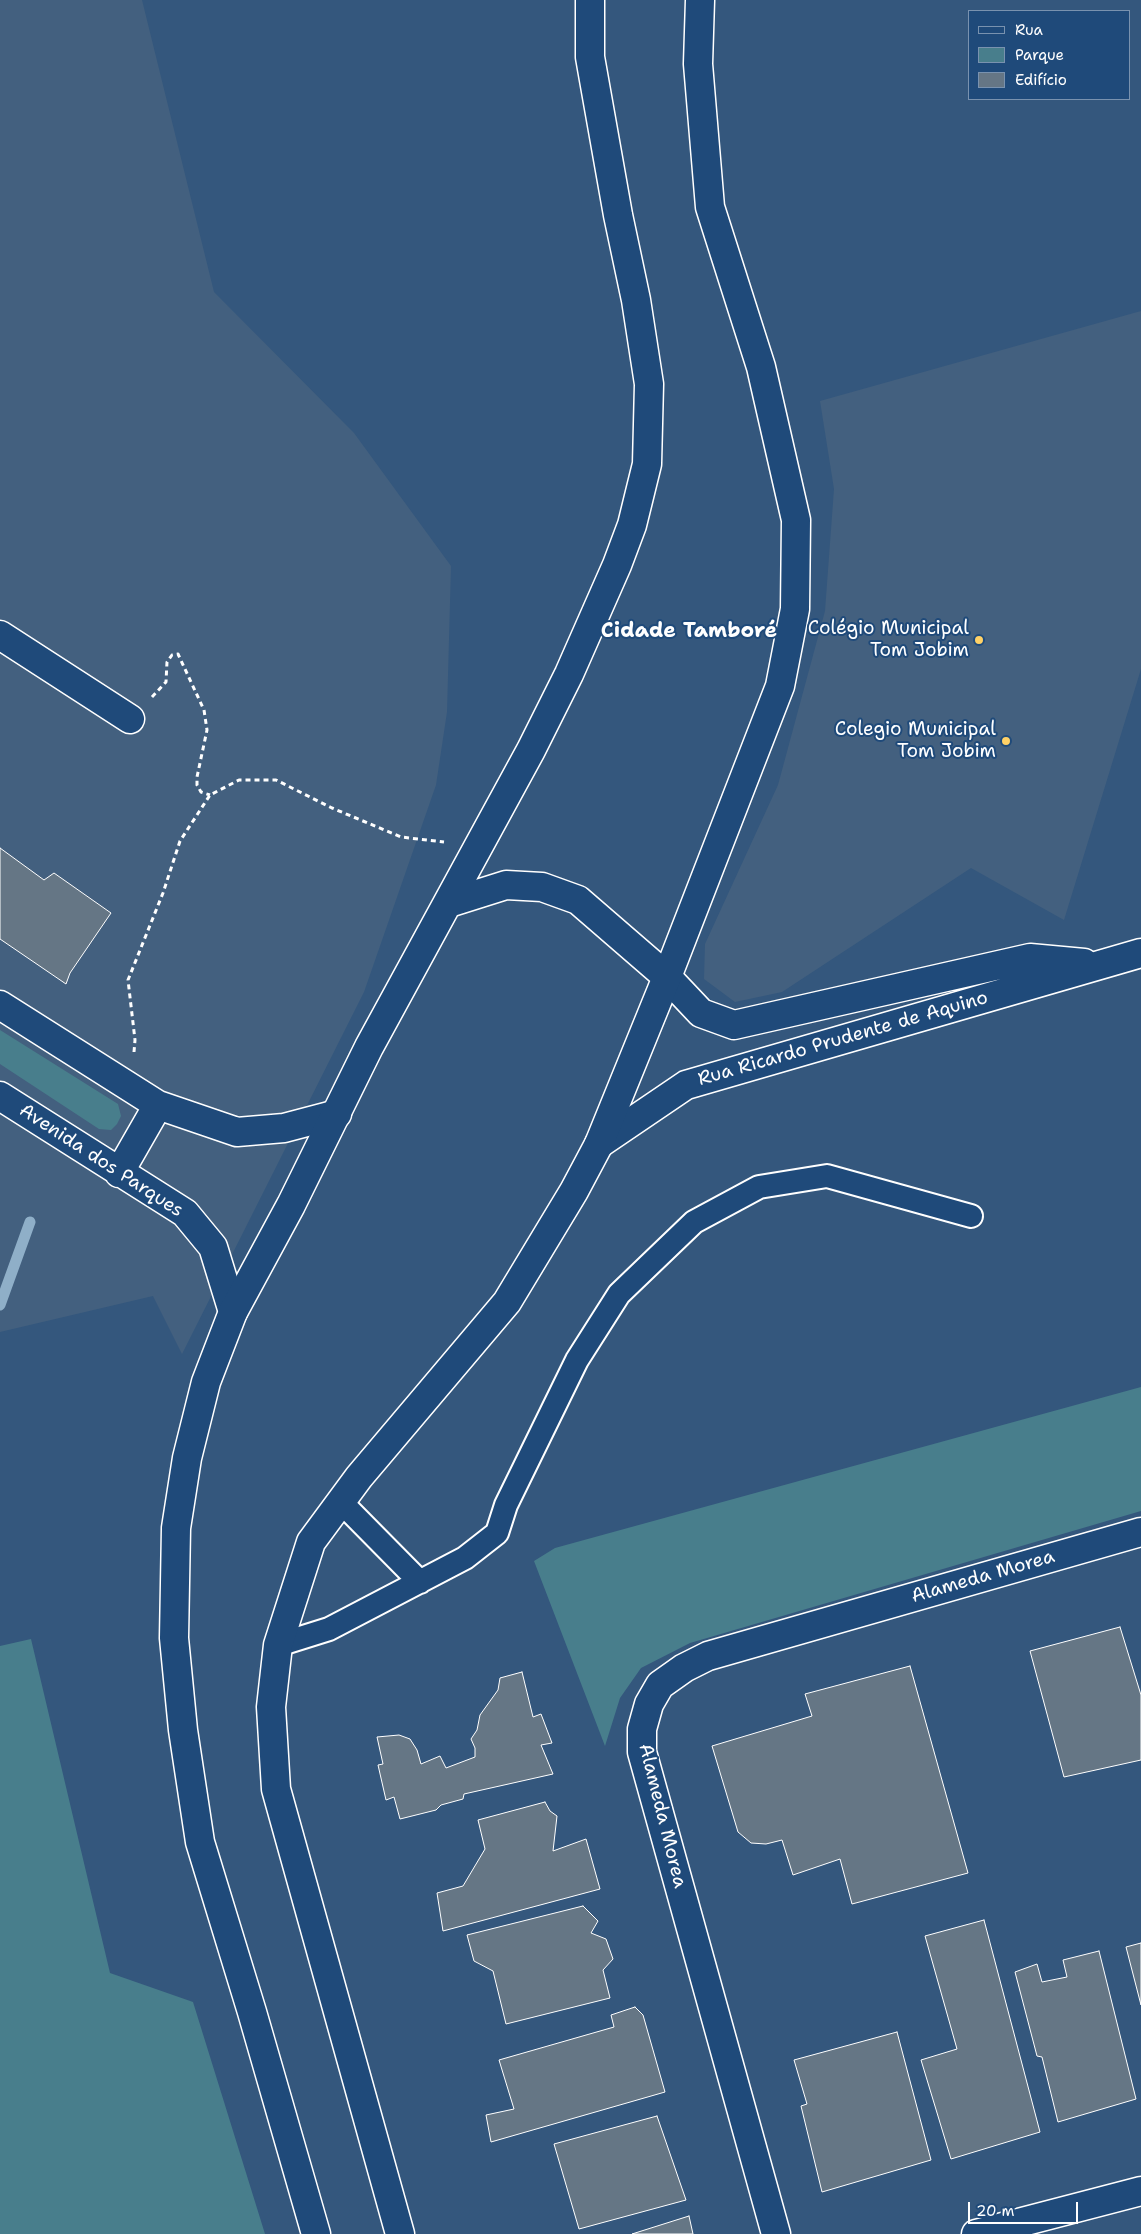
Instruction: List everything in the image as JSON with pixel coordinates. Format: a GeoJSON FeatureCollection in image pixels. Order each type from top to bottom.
{"type":"FeatureCollection","features":[{"type":"Feature","properties":{"kind":"main road"},"geometry":{"type":"LineString","coordinates":[[316,2234],[252,2012],[200,1842],[183,1730],[174,1638],[176,1528],[186,1458],[206,1382],[232,1312],[337,1114],[369,1047],[511,790],[565,683],[618,565],[632,525],[648,464],[649,384],[636,300],[618,216],[590,57],[590,0]]}},
{"type":"Feature","properties":{"kind":"main road"},"geometry":{"type":"LineString","coordinates":[[400,2234],[276,1789],[270,1707],[278,1645],[311,1542],[359,1477],[507,1302],[574,1191],[599,1144],[780,686],[795,609],[796,520],[761,367],[710,207],[698,64],[700,0]]}},
{"type":"Feature","properties":{"kind":"main road"},"geometry":{"type":"LineString","coordinates":[[0,634],[130,719]]}},
{"type":"Feature","properties":{"kind":"main road","name":"Rua Ricardo Prudente de Aquino"},"geometry":{"type":"LineString","coordinates":[[449,903],[506,885],[542,887],[578,900],[666,978],[701,1012],[734,1025],[1030,958],[1101,964]]}},
{"type":"Feature","properties":{"kind":"main road","name":"Rua Ricardo Prudente de Aquino"},"geometry":{"type":"LineString","coordinates":[[599,1144],[686,1085],[1141,953]]}},
{"type":"Feature","properties":{"kind":"main road"},"geometry":{"type":"LineString","coordinates":[[0,1005],[158,1105],[237,1132],[284,1128],[337,1114]]}},
{"type":"Feature","properties":{"kind":"main road","name":"Avenida dos Parques"},"geometry":{"type":"LineString","coordinates":[[0,1096],[185,1213],[212,1247],[232,1312]]}},
{"type":"Feature","properties":{"kind":"main road"},"geometry":{"type":"LineString","coordinates":[[119,1173],[158,1105]]}},
{"type":"Feature","properties":{"kind":"main road","name":"Alameda Morea"},"geometry":{"type":"LineString","coordinates":[[776,2234],[642,1752],[642,1729],[649,1704],[660,1685],[684,1668],[708,1656],[1141,1532]]}},
{"type":"Feature","properties":{"kind":"main road"},"geometry":{"type":"LineString","coordinates":[[976,2234],[1141,2191]]}},
{"type":"Feature","properties":{"kind":"lane"},"geometry":{"type":"LineString","coordinates":[[278,1645],[329,1630],[465,1558],[497,1533],[506,1505],[577,1360],[619,1294],[694,1222],[758,1187],[827,1176],[971,1216]]}},
{"type":"Feature","properties":{"kind":"lane"},"geometry":{"type":"LineString","coordinates":[[341,1502],[420,1582]]}},
{"type":"Feature","properties":{"kind":"path"},"geometry":{"type":"LineString","coordinates":[[130,719],[166,682],[167,662],[172,655],[178,654],[204,710],[207,730],[197,786],[201,792],[210,795]]}},
{"type":"Feature","properties":{"kind":"path"},"geometry":{"type":"LineString","coordinates":[[129,1087],[135,1040],[128,980],[163,893],[180,841],[210,795],[239,780],[276,780],[332,808],[401,837],[480,846]]}},
{"type":"Feature","properties":{"kind":"shaded area"},"geometry":{"type":"Polygon","coordinates":[[[0,0],[142,0],[214,292],[354,433],[451,566],[447,712],[436,785],[364,992],[182,1354],[153,1296],[0,1332],[0,0]]]}},
{"type":"Feature","properties":{"kind":"shaded area","name":"Colégio Municipal Tom Jobim"},"geometry":{"type":"Polygon","coordinates":[[[1141,311],[1141,669],[1064,920],[971,868],[782,992],[735,1002],[704,979],[705,944],[778,785],[825,611],[834,489],[820,401],[1141,311]]]}},
{"type":"Feature","properties":{"kind":"green space"},"geometry":{"type":"Polygon","coordinates":[[[0,1030],[118,1104],[121,1116],[117,1124],[111,1130],[99,1129],[0,1064],[0,1030]]]}},
{"type":"Feature","properties":{"kind":"green space"},"geometry":{"type":"Polygon","coordinates":[[[1141,1387],[1141,1511],[690,1643],[641,1668],[620,1698],[605,1746],[534,1561],[555,1548],[1141,1387]]]}},
{"type":"Feature","properties":{"kind":"green space"},"geometry":{"type":"Polygon","coordinates":[[[31,1639],[110,1973],[193,2002],[265,2234],[0,2234],[0,1646],[31,1639]]]}},
{"type":"Feature","properties":{"kind":"building"},"geometry":{"type":"Polygon","coordinates":[[[0,848],[44,880],[54,873],[111,913],[70,973],[66,984],[0,939],[0,848]]]}},
{"type":"Feature","properties":{"kind":"building"},"geometry":{"type":"Polygon","coordinates":[[[1120,1627],[1141,1695],[1141,1760],[1064,1777],[1030,1651],[1120,1627]]]}},
{"type":"Feature","properties":{"kind":"building"},"geometry":{"type":"Polygon","coordinates":[[[910,1666],[968,1873],[852,1904],[840,1859],[793,1875],[782,1840],[766,1844],[751,1843],[738,1832],[712,1746],[812,1716],[805,1694],[910,1666]]]}},
{"type":"Feature","properties":{"kind":"building"},"geometry":{"type":"Polygon","coordinates":[[[522,1672],[533,1717],[541,1714],[552,1743],[541,1745],[553,1774],[464,1794],[463,1799],[441,1805],[436,1810],[400,1819],[394,1797],[386,1800],[378,1765],[383,1764],[377,1737],[399,1735],[410,1739],[417,1750],[421,1764],[440,1756],[446,1768],[475,1757],[475,1748],[471,1739],[477,1730],[480,1715],[498,1690],[500,1678],[522,1672]]]}},
{"type":"Feature","properties":{"kind":"building"},"geometry":{"type":"Polygon","coordinates":[[[545,1802],[550,1811],[557,1816],[553,1851],[586,1839],[600,1889],[443,1931],[437,1893],[463,1886],[485,1849],[478,1820],[545,1802]]]}},
{"type":"Feature","properties":{"kind":"building"},"geometry":{"type":"Polygon","coordinates":[[[583,1906],[598,1921],[591,1933],[606,1939],[613,1959],[603,1970],[610,1998],[506,2024],[493,1971],[474,1961],[467,1935],[583,1906]]]}},
{"type":"Feature","properties":{"kind":"building"},"geometry":{"type":"Polygon","coordinates":[[[984,1920],[1040,2132],[951,2159],[921,2060],[957,2049],[925,1936],[984,1920]]]}},
{"type":"Feature","properties":{"kind":"building"},"geometry":{"type":"Polygon","coordinates":[[[1141,1943],[1141,2005],[1126,1947],[1141,1943]]]}},
{"type":"Feature","properties":{"kind":"building"},"geometry":{"type":"Polygon","coordinates":[[[1099,1951],[1136,2099],[1058,2122],[1042,2057],[1037,2056],[1015,1972],[1037,1964],[1042,1982],[1067,1977],[1063,1960],[1099,1951]]]}},
{"type":"Feature","properties":{"kind":"building"},"geometry":{"type":"Polygon","coordinates":[[[635,2007],[643,2015],[665,2092],[491,2142],[486,2115],[514,2109],[499,2060],[614,2027],[611,2015],[635,2007]]]}},
{"type":"Feature","properties":{"kind":"building"},"geometry":{"type":"Polygon","coordinates":[[[897,2032],[931,2160],[822,2192],[801,2106],[807,2104],[794,2060],[897,2032]]]}},
{"type":"Feature","properties":{"kind":"building"},"geometry":{"type":"Polygon","coordinates":[[[657,2116],[686,2200],[579,2229],[554,2144],[657,2116]]]}},
{"type":"Feature","properties":{"kind":"building"},"geometry":{"type":"Polygon","coordinates":[[[689,2216],[693,2234],[632,2234],[689,2216]]]}},
{"type":"Feature","properties":{"kind":"waterway"},"geometry":{"type":"LineString","coordinates":[[0,1305],[30,1222]]}},
{"type":"Feature","properties":{"kind":"place","name":"Colégio Municipal Tom Jobim"},"geometry":{"type":"Point","coordinates":[979,640]}},
{"type":"Feature","properties":{"kind":"place","name":"Colegio Municipal Tom Jobim"},"geometry":{"type":"Point","coordinates":[1006,741]}},
{"type":"Feature","properties":{"kind":"district","name":"Cidade Tamboré"},"geometry":{"type":"Point","coordinates":[689,632]}}]}
